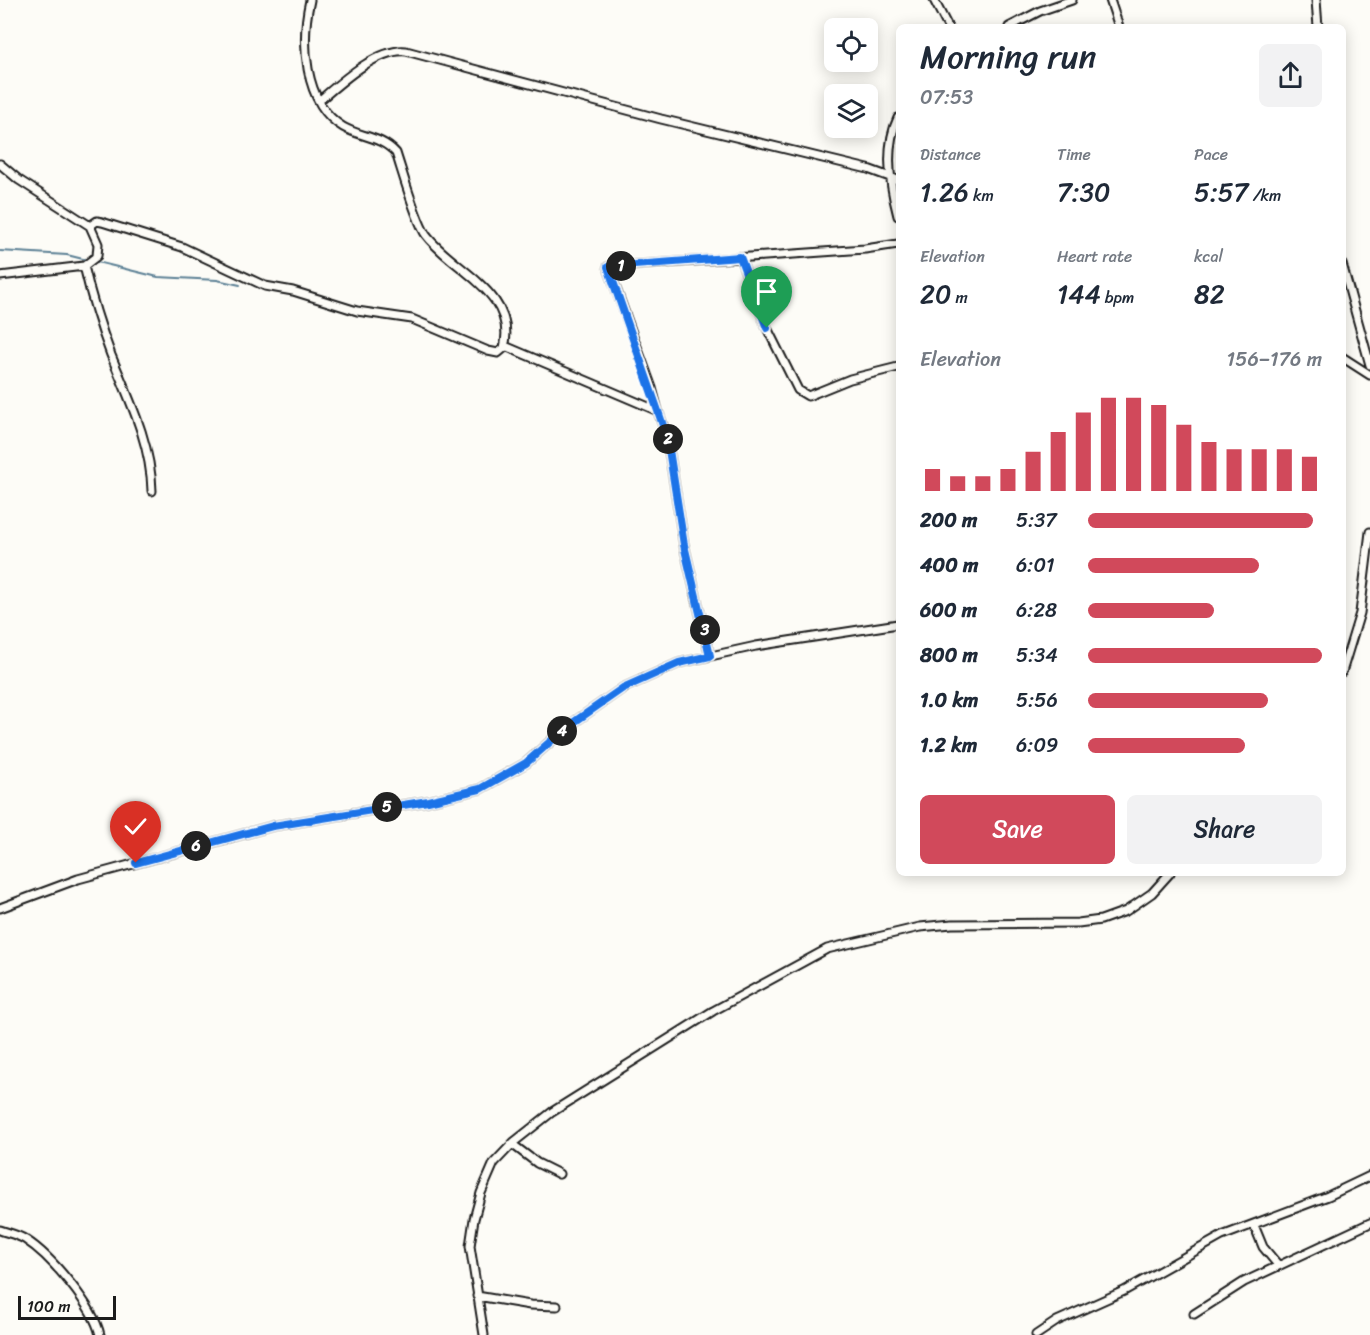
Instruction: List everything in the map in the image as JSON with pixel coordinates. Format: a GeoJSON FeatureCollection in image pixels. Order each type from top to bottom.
{"type":"FeatureCollection","features":[{"type":"Feature","properties":{"kind":"street"},"geometry":{"type":"LineString","coordinates":[[90,226],[102,222],[182,247],[265,286],[293,291],[357,311],[412,320],[488,351],[498,353],[505,346],[504,324],[496,300],[424,233],[396,153],[387,144],[340,125],[326,111],[310,80],[308,68],[306,26],[310,0]]}},
{"type":"Feature","properties":{"kind":"street"},"geometry":{"type":"LineString","coordinates":[[934,0],[946,24]]}},
{"type":"Feature","properties":{"kind":"street"},"geometry":{"type":"LineString","coordinates":[[1015,24],[1040,11],[1072,0]]}},
{"type":"Feature","properties":{"kind":"street"},"geometry":{"type":"LineString","coordinates":[[1110,0],[1118,24]]}},
{"type":"Feature","properties":{"kind":"street"},"geometry":{"type":"LineString","coordinates":[[1316,0],[1318,24]]}},
{"type":"Feature","properties":{"kind":"street"},"geometry":{"type":"LineString","coordinates":[[320,100],[345,79],[389,51],[406,51],[895,178],[891,133],[896,122]]}},
{"type":"Feature","properties":{"kind":"street"},"geometry":{"type":"LineString","coordinates":[[0,164],[19,180],[90,226],[95,234],[98,251],[97,256],[84,266],[0,276]]}},
{"type":"Feature","properties":{"kind":"street"},"geometry":{"type":"LineString","coordinates":[[710,656],[684,545],[667,437],[652,388],[608,267],[865,249],[896,244]]}},
{"type":"Feature","properties":{"kind":"street"},"geometry":{"type":"LineString","coordinates":[[740,257],[767,328],[798,390],[808,396],[850,379],[896,368]]}},
{"type":"Feature","properties":{"kind":"street"},"geometry":{"type":"LineString","coordinates":[[84,266],[101,328],[144,441],[152,468],[152,491]]}},
{"type":"Feature","properties":{"kind":"street"},"geometry":{"type":"LineString","coordinates":[[1346,278],[1370,365]]}},
{"type":"Feature","properties":{"kind":"street"},"geometry":{"type":"LineString","coordinates":[[505,346],[658,411]]}},
{"type":"Feature","properties":{"kind":"street"},"geometry":{"type":"LineString","coordinates":[[1346,360],[1370,375]]}},
{"type":"Feature","properties":{"kind":"street"},"geometry":{"type":"LineString","coordinates":[[1346,659],[1360,613],[1370,532]]}},
{"type":"Feature","properties":{"kind":"street"},"geometry":{"type":"LineString","coordinates":[[0,908],[78,879],[273,826],[428,801],[480,789],[526,763],[567,727],[623,688],[679,663],[756,646],[896,624]]}},
{"type":"Feature","properties":{"kind":"street"},"geometry":{"type":"LineString","coordinates":[[484,1335],[470,1246],[474,1219],[494,1163],[512,1144],[552,1112],[693,1023],[827,949],[920,927],[952,924],[1078,923],[1101,920],[1126,911],[1152,892],[1167,876]]}},
{"type":"Feature","properties":{"kind":"street"},"geometry":{"type":"LineString","coordinates":[[512,1144],[537,1163],[559,1174]]}},
{"type":"Feature","properties":{"kind":"street"},"geometry":{"type":"LineString","coordinates":[[1036,1335],[1057,1321],[1124,1291],[1212,1241],[1329,1196],[1370,1176]]}},
{"type":"Feature","properties":{"kind":"street"},"geometry":{"type":"LineString","coordinates":[[1194,1314],[1244,1281],[1370,1223]]}},
{"type":"Feature","properties":{"kind":"street"},"geometry":{"type":"LineString","coordinates":[[1254,1225],[1263,1247],[1278,1264]]}},
{"type":"Feature","properties":{"kind":"street"},"geometry":{"type":"LineString","coordinates":[[0,1230],[26,1239],[48,1260],[90,1309],[100,1335]]}},
{"type":"Feature","properties":{"kind":"street"},"geometry":{"type":"LineString","coordinates":[[477,1296],[530,1305],[557,1306]]}},
{"type":"Feature","properties":{"kind":"waterway"},"geometry":{"type":"LineString","coordinates":[[0,251],[67,255],[87,260]]}},
{"type":"Feature","properties":{"kind":"waterway"},"geometry":{"type":"LineString","coordinates":[[93,261],[158,277],[217,280],[240,285]]}},
{"type":"Feature","properties":{"kind":"route"},"geometry":{"type":"LineString","coordinates":[[136,863],[273,826],[322,816],[428,801],[480,789],[504,778],[526,763],[567,727],[623,688],[679,663],[710,656],[684,545],[667,437],[652,388],[608,267],[740,257],[767,328]]}}]}
